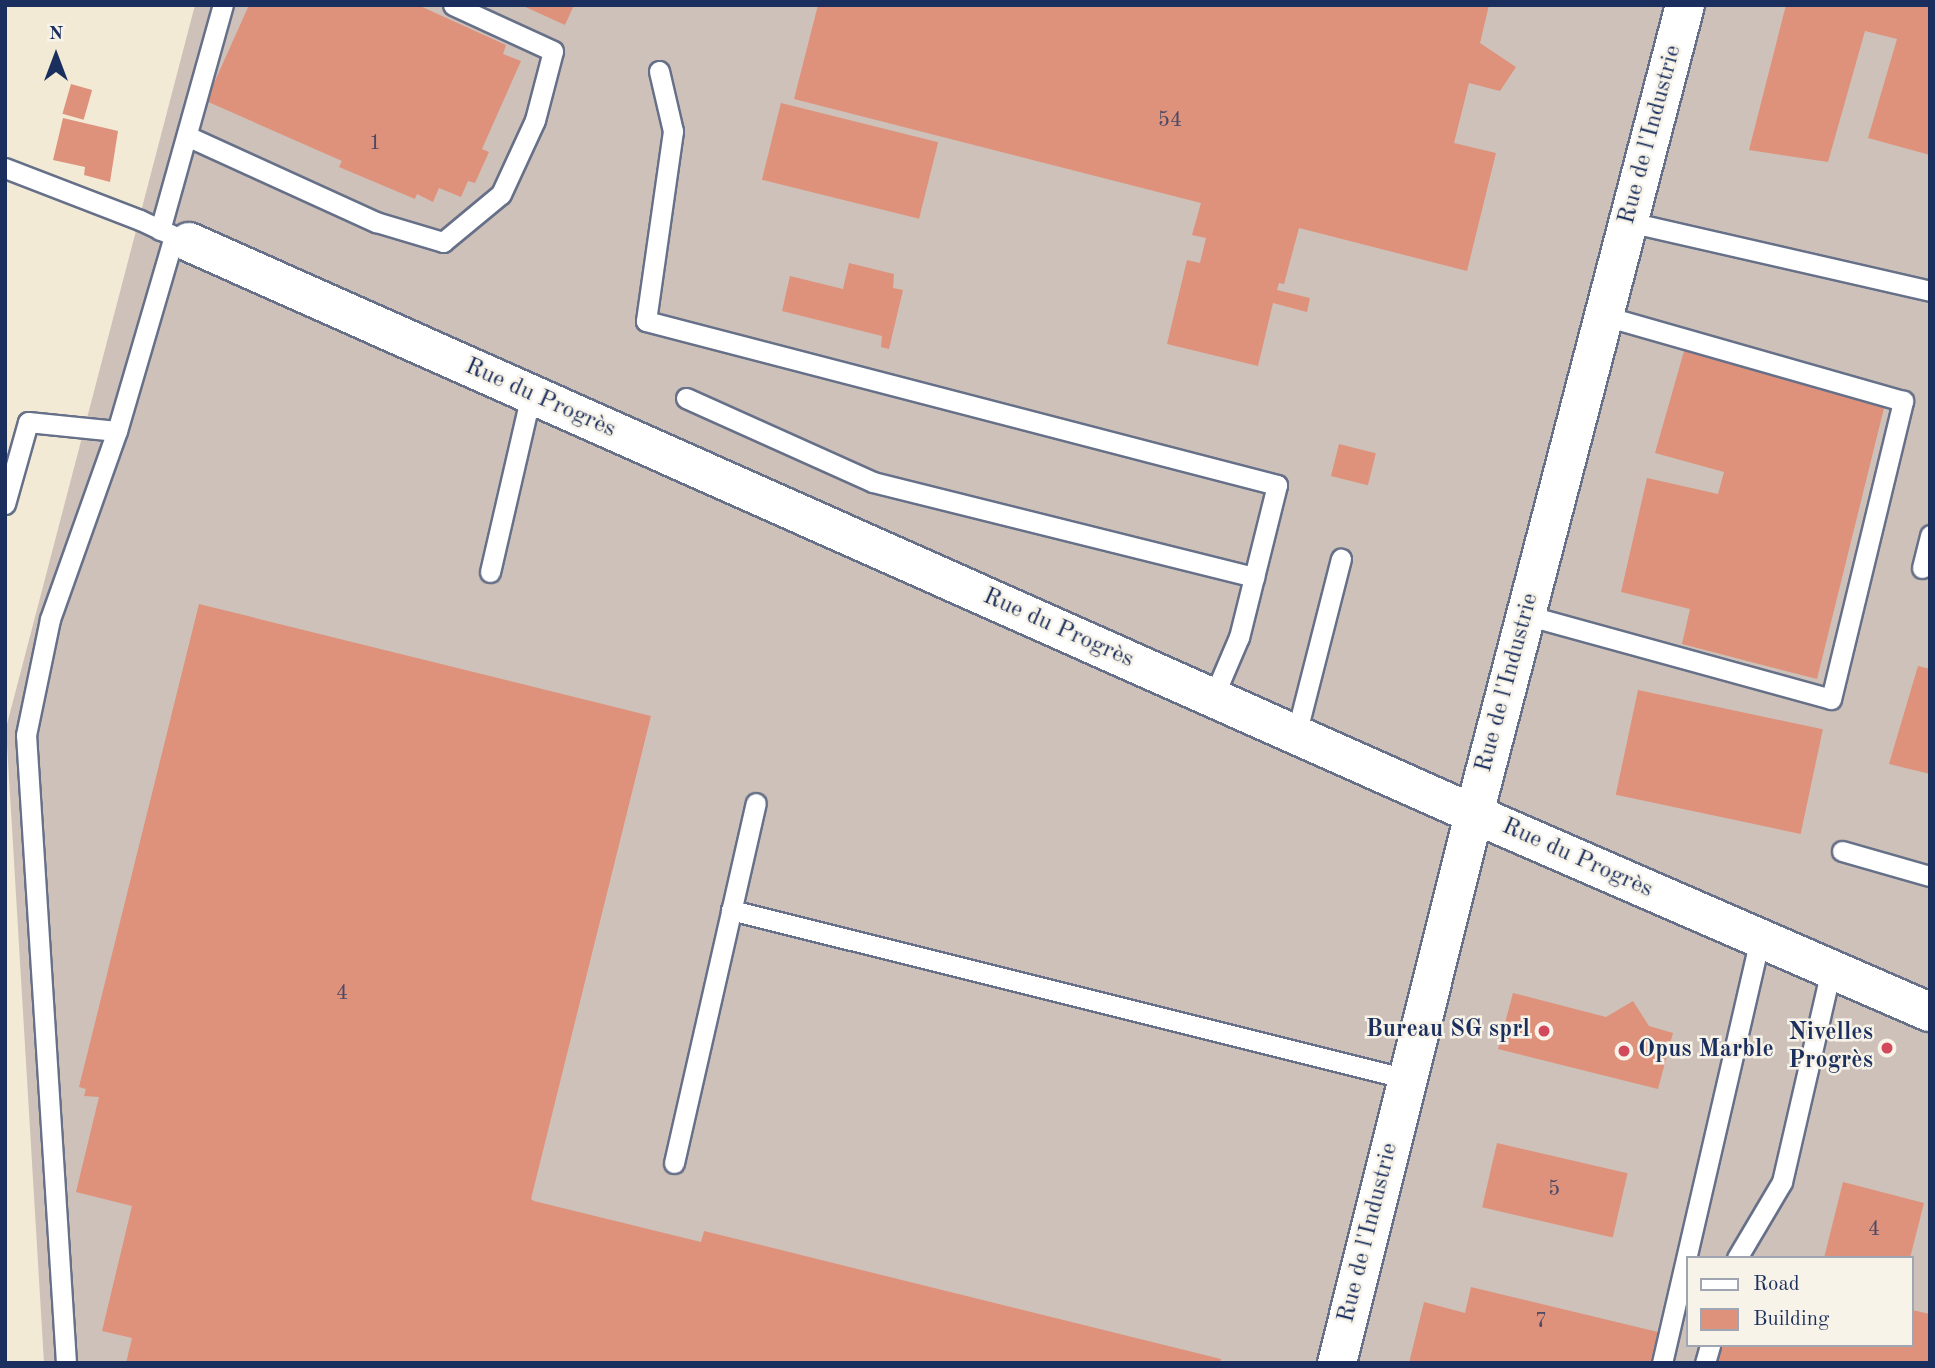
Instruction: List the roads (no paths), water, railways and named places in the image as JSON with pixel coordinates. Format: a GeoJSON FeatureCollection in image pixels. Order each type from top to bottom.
{"type":"FeatureCollection","features":[{"type":"Feature","properties":{"kind":"street","name":"Rue de l'Industrie"},"geometry":{"type":"LineString","coordinates":[[1337,1363],[1474,814],[1685,5]]}},
{"type":"Feature","properties":{"kind":"street","name":"Rue du Progrès"},"geometry":{"type":"LineString","coordinates":[[174,236],[1474,814],[1930,1012]]}},
{"type":"Feature","properties":{"kind":"lane"},"geometry":{"type":"LineString","coordinates":[[66,1363],[26,735],[50,619],[117,431],[174,236],[187,136],[223,5]]}},
{"type":"Feature","properties":{"kind":"lane"},"geometry":{"type":"LineString","coordinates":[[187,136],[376,222],[443,242],[501,194],[535,120],[553,51],[453,5]]}},
{"type":"Feature","properties":{"kind":"lane"},"geometry":{"type":"LineString","coordinates":[[659,71],[673,131],[646,321],[1277,485],[1239,637],[1213,698]]}},
{"type":"Feature","properties":{"kind":"lane"},"geometry":{"type":"LineString","coordinates":[[5,168],[174,236]]}},
{"type":"Feature","properties":{"kind":"lane"},"geometry":{"type":"LineString","coordinates":[[1629,222],[1930,291]]}},
{"type":"Feature","properties":{"kind":"lane"},"geometry":{"type":"LineString","coordinates":[[1526,615],[1831,699],[1903,401],[1604,316]]}},
{"type":"Feature","properties":{"kind":"lane"},"geometry":{"type":"LineString","coordinates":[[490,572],[531,394]]}},
{"type":"Feature","properties":{"kind":"lane"},"geometry":{"type":"LineString","coordinates":[[686,398],[873,482],[1254,577]]}},
{"type":"Feature","properties":{"kind":"lane"},"geometry":{"type":"LineString","coordinates":[[5,504],[28,422],[117,431]]}},
{"type":"Feature","properties":{"kind":"lane"},"geometry":{"type":"LineString","coordinates":[[1922,568],[1930,535]]}},
{"type":"Feature","properties":{"kind":"lane"},"geometry":{"type":"LineString","coordinates":[[1296,735],[1341,559]]}},
{"type":"Feature","properties":{"kind":"lane"},"geometry":{"type":"LineString","coordinates":[[674,1163],[756,803]]}},
{"type":"Feature","properties":{"kind":"lane"},"geometry":{"type":"LineString","coordinates":[[1842,851],[1930,876]]}},
{"type":"Feature","properties":{"kind":"lane"},"geometry":{"type":"LineString","coordinates":[[731,910],[1408,1079]]}},
{"type":"Feature","properties":{"kind":"lane"},"geometry":{"type":"LineString","coordinates":[[1687,1256],[1760,939]]}},
{"type":"Feature","properties":{"kind":"lane"},"geometry":{"type":"LineString","coordinates":[[1738,1256],[1782,1182],[1830,969]]}},
{"type":"Feature","properties":{"kind":"lane"},"geometry":{"type":"LineString","coordinates":[[1662,1363],[1686,1259]]}},
{"type":"Feature","properties":{"kind":"place","name":"Bureau SG sprl"},"geometry":{"type":"Point","coordinates":[1544,1031]}},
{"type":"Feature","properties":{"kind":"place","name":"Nivelles Progrès"},"geometry":{"type":"Point","coordinates":[1887,1048]}},
{"type":"Feature","properties":{"kind":"place","name":"Opus Marble"},"geometry":{"type":"Point","coordinates":[1624,1051]}}]}
